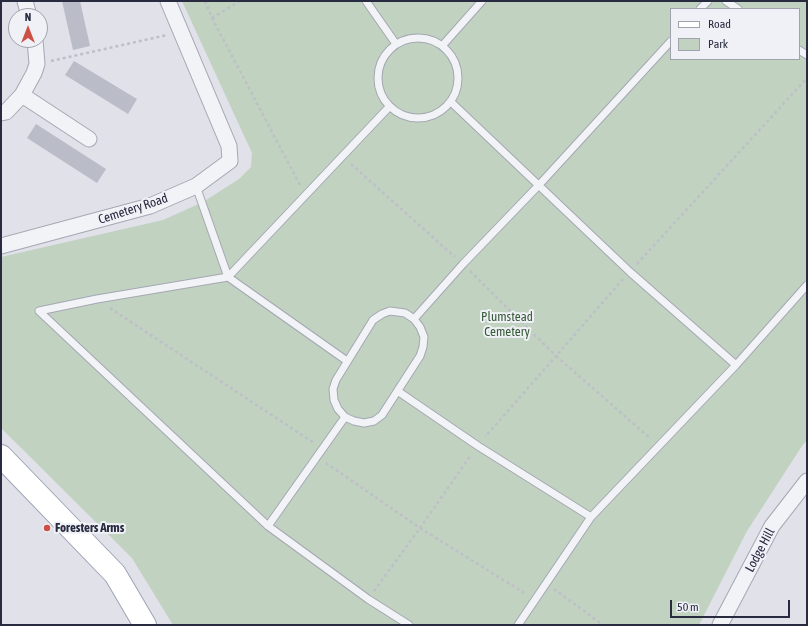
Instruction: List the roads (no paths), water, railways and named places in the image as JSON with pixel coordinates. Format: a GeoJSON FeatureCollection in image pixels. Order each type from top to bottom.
{"type":"FeatureCollection","features":[{"type":"Feature","properties":{"kind":"main road"},"geometry":{"type":"LineString","coordinates":[[1,456],[115,574],[146,625]]}},
{"type":"Feature","properties":{"kind":"street","name":"Cemetery Road"},"geometry":{"type":"LineString","coordinates":[[1,246],[150,206],[196,186],[230,161],[229,146],[168,1]]}},
{"type":"Feature","properties":{"kind":"street"},"geometry":{"type":"LineString","coordinates":[[1,113],[6,112],[22,95],[34,74],[37,64],[36,48]]}},
{"type":"Feature","properties":{"kind":"street"},"geometry":{"type":"LineString","coordinates":[[22,95],[88,139]]}},
{"type":"Feature","properties":{"kind":"street","name":"Lodge Hill"},"geometry":{"type":"LineString","coordinates":[[720,625],[772,526],[807,481]]}},
{"type":"Feature","properties":{"kind":"lane"},"geometry":{"type":"LineString","coordinates":[[366,1],[396,44]]}},
{"type":"Feature","properties":{"kind":"lane"},"geometry":{"type":"LineString","coordinates":[[442,46],[482,1]]}},
{"type":"Feature","properties":{"kind":"lane"},"geometry":{"type":"LineString","coordinates":[[726,1],[736,8]]}},
{"type":"Feature","properties":{"kind":"lane"},"geometry":{"type":"LineString","coordinates":[[420,38],[432,40],[442,46],[451,55],[456,66],[458,79],[456,91],[451,102],[441,112],[421,118],[401,115],[389,107],[382,97],[378,86],[377,74],[380,62],[387,52],[396,44],[408,39],[420,38]]}},
{"type":"Feature","properties":{"kind":"lane"},"geometry":{"type":"LineString","coordinates":[[414,319],[463,264],[539,185],[670,42]]}},
{"type":"Feature","properties":{"kind":"lane"},"geometry":{"type":"LineString","coordinates":[[451,102],[630,272],[736,365]]}},
{"type":"Feature","properties":{"kind":"lane"},"geometry":{"type":"LineString","coordinates":[[389,107],[228,277],[97,299],[39,312],[268,526],[368,599],[409,625]]}},
{"type":"Feature","properties":{"kind":"lane"},"geometry":{"type":"LineString","coordinates":[[196,186],[228,277],[347,361]]}},
{"type":"Feature","properties":{"kind":"lane"},"geometry":{"type":"LineString","coordinates":[[518,625],[591,516],[736,365],[807,285]]}},
{"type":"Feature","properties":{"kind":"lane"},"geometry":{"type":"LineString","coordinates":[[398,312],[414,319],[422,332],[424,347],[420,356],[399,392],[382,416],[374,421],[359,422],[345,417],[336,404],[333,389],[336,380],[347,361],[367,328],[373,320],[382,314],[398,312]]}},
{"type":"Feature","properties":{"kind":"lane"},"geometry":{"type":"LineString","coordinates":[[399,392],[478,446],[591,516]]}},
{"type":"Feature","properties":{"kind":"lane"},"geometry":{"type":"LineString","coordinates":[[268,526],[345,417]]}},
{"type":"Feature","properties":{"kind":"place","name":"Foresters Arms"},"geometry":{"type":"Point","coordinates":[47,528]}},
{"type":"Feature","properties":{"kind":"park label","name":"Plumstead Cemetery"},"geometry":{"type":"Point","coordinates":[507,324]}}]}
